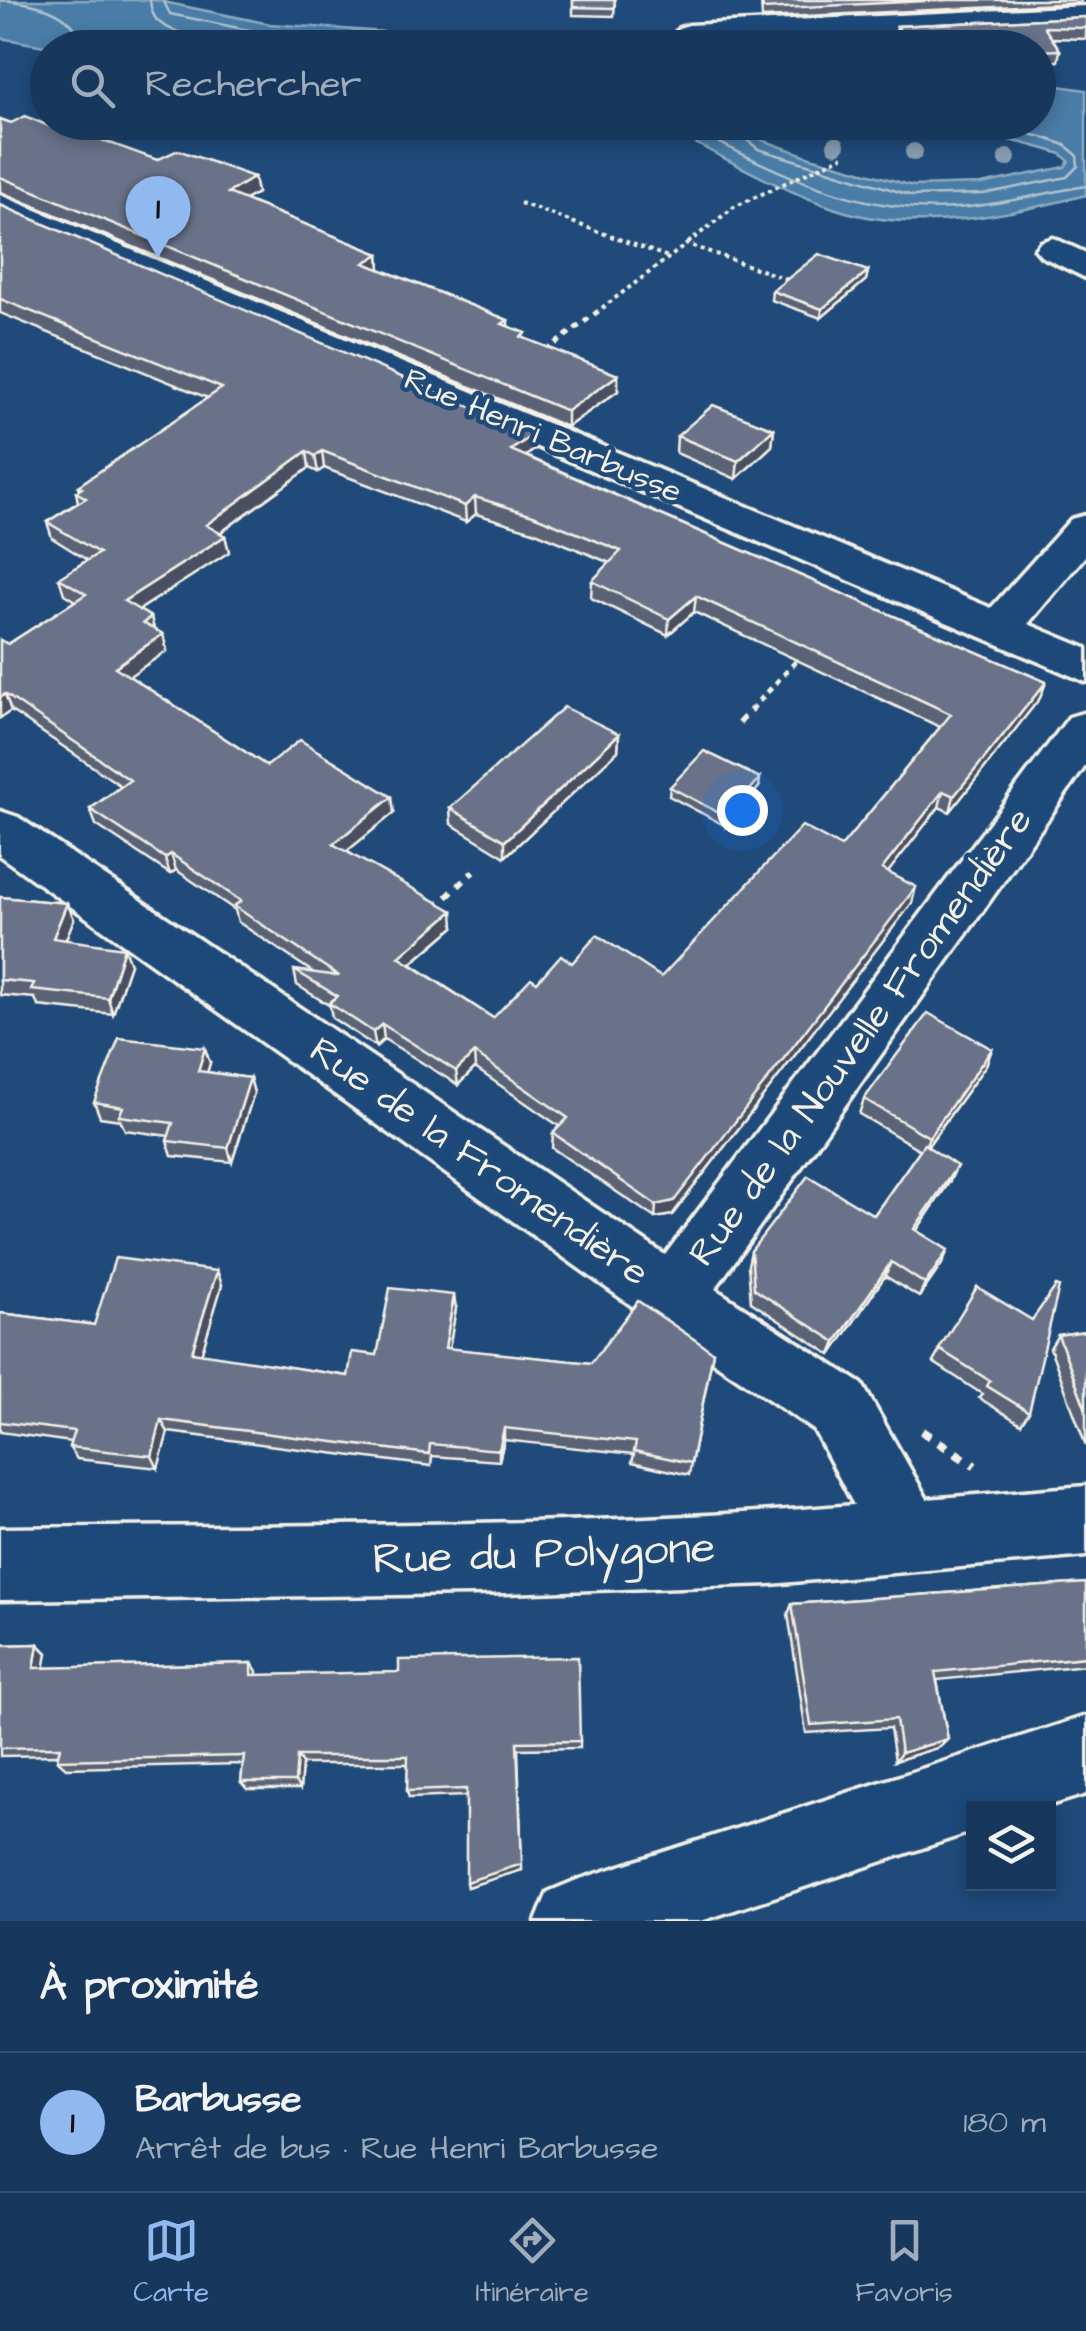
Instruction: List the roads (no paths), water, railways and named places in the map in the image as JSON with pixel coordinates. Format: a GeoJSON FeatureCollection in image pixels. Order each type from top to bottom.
{"type":"FeatureCollection","features":[{"type":"Feature","properties":{"kind":"street"},"geometry":{"type":"LineString","coordinates":[[768,30],[1086,14]]}},
{"type":"Feature","properties":{"kind":"street","name":"Rue Henri Barbusse"},"geometry":{"type":"LineString","coordinates":[[0,205],[1086,666]]}},
{"type":"Feature","properties":{"kind":"street"},"geometry":{"type":"LineString","coordinates":[[1053,249],[1086,266]]}},
{"type":"Feature","properties":{"kind":"street"},"geometry":{"type":"LineString","coordinates":[[998,629],[1086,528]]}},
{"type":"Feature","properties":{"kind":"street","name":"Rue de la Nouvelle Fromendière"},"geometry":{"type":"LineString","coordinates":[[672,1297],[1086,729]]}},
{"type":"Feature","properties":{"kind":"street","name":"Rue de la Fromendière"},"geometry":{"type":"LineString","coordinates":[[0,830],[672,1297],[838,1407],[909,1537]]}},
{"type":"Feature","properties":{"kind":"street","name":"Rue du Polygone"},"geometry":{"type":"LineString","coordinates":[[0,1564],[474,1558],[770,1548],[1086,1520]]}},
{"type":"Feature","properties":{"kind":"street"},"geometry":{"type":"LineString","coordinates":[[577,1921],[1086,1755]]}},
{"type":"Feature","properties":{"kind":"water"},"geometry":{"type":"Polygon","coordinates":[[[0,0],[154,0],[270,24],[357,30],[30,30],[30,43],[0,38],[0,0]]]}},
{"type":"Feature","properties":{"kind":"water"},"geometry":{"type":"Polygon","coordinates":[[[1056,86],[1086,90],[1086,195],[994,215],[897,221],[836,209],[767,180],[689,140],[762,140],[913,186],[981,184],[1065,167],[1069,161],[1061,154],[1007,140],[1056,140],[1056,86]]]}},
{"type":"Feature","properties":{"kind":"place","name":"Barbusse"},"geometry":{"type":"Point","coordinates":[158,258]}}]}
